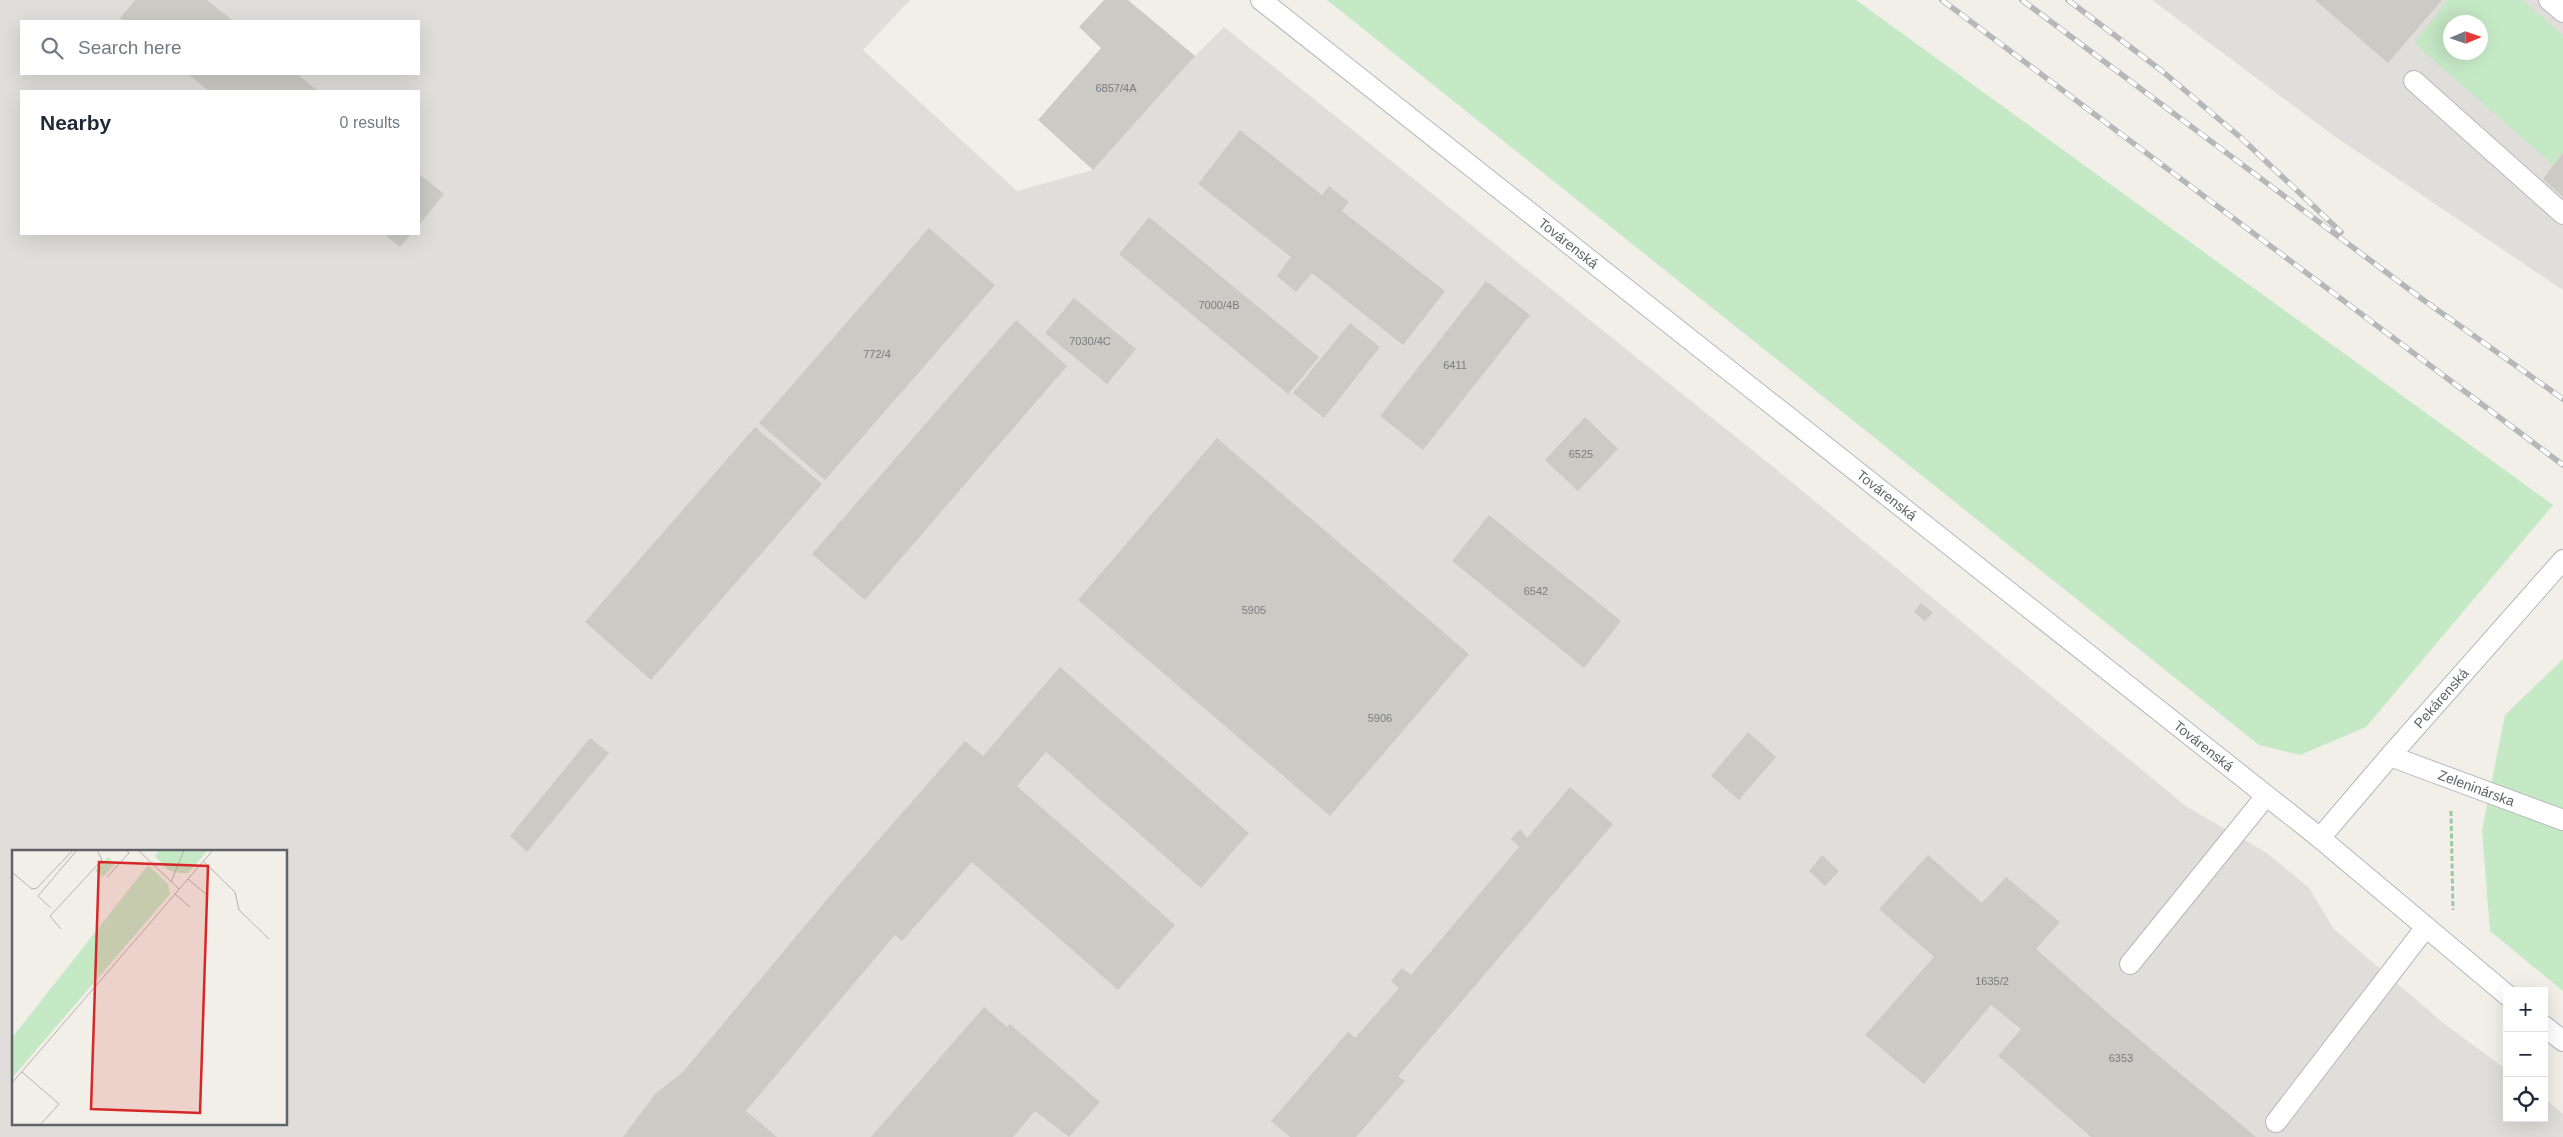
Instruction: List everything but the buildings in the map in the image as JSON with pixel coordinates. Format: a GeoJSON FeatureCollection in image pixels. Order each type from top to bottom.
{"type":"FeatureCollection","features":[{"type":"Feature","properties":{"kind":"lane","name":"Továrenská"},"geometry":{"type":"LineString","coordinates":[[1261,0],[2320,838],[2503,991]]}},
{"type":"Feature","properties":{"kind":"lane"},"geometry":{"type":"LineString","coordinates":[[2549,0],[2563,12]]}},
{"type":"Feature","properties":{"kind":"lane"},"geometry":{"type":"LineString","coordinates":[[2414,81],[2563,214]]}},
{"type":"Feature","properties":{"kind":"lane","name":"Pekárenská"},"geometry":{"type":"LineString","coordinates":[[2320,838],[2563,560]]}},
{"type":"Feature","properties":{"kind":"lane","name":"Zeleninárska"},"geometry":{"type":"LineString","coordinates":[[2390,756],[2563,820]]}},
{"type":"Feature","properties":{"kind":"lane"},"geometry":{"type":"LineString","coordinates":[[2130,964],[2266,796]]}},
{"type":"Feature","properties":{"kind":"lane"},"geometry":{"type":"LineString","coordinates":[[2276,1122],[2426,927]]}},
{"type":"Feature","properties":{"kind":"lane"},"geometry":{"type":"LineString","coordinates":[[2548,1029],[2563,1041]]}},
{"type":"Feature","properties":{"kind":"path"},"geometry":{"type":"LineString","coordinates":[[2451,778],[2450,853],[2457,953]]}},
{"type":"Feature","properties":{"kind":"shaded area"},"geometry":{"type":"Polygon","coordinates":[[[0,0],[910,0],[863,50],[1017,191],[1093,170],[1195,56],[1224,27],[1772,466],[2187,807],[2267,853],[2309,888],[2334,929],[2442,1022],[2503,1067],[2503,1122],[2548,1122],[2548,1101],[2563,1114],[2563,1137],[0,1137],[0,0]]]}},
{"type":"Feature","properties":{"kind":"shaded area"},"geometry":{"type":"Polygon","coordinates":[[[2152,0],[2563,0],[2563,290],[2334,136],[2152,0]]]}},
{"type":"Feature","properties":{"kind":"green space"},"geometry":{"type":"Polygon","coordinates":[[[1327,0],[1856,0],[2553,505],[2366,727],[2300,755],[2259,745],[1327,0]]]}},
{"type":"Feature","properties":{"kind":"green space"},"geometry":{"type":"Polygon","coordinates":[[[2448,0],[2522,0],[2563,35],[2563,153],[2553,165],[2414,43],[2448,0]]]}},
{"type":"Feature","properties":{"kind":"green space"},"geometry":{"type":"Polygon","coordinates":[[[2563,659],[2563,991],[2490,931],[2482,830],[2505,715],[2563,659]]]}},
{"type":"Feature","properties":{"kind":"railway"},"geometry":{"type":"LineString","coordinates":[[1942,0],[2563,465]]}},
{"type":"Feature","properties":{"kind":"railway"},"geometry":{"type":"LineString","coordinates":[[2022,0],[2422,299],[2563,399]]}},
{"type":"Feature","properties":{"kind":"railway"},"geometry":{"type":"LineString","coordinates":[[2068,0],[2162,71],[2240,137],[2341,232]]}}]}
